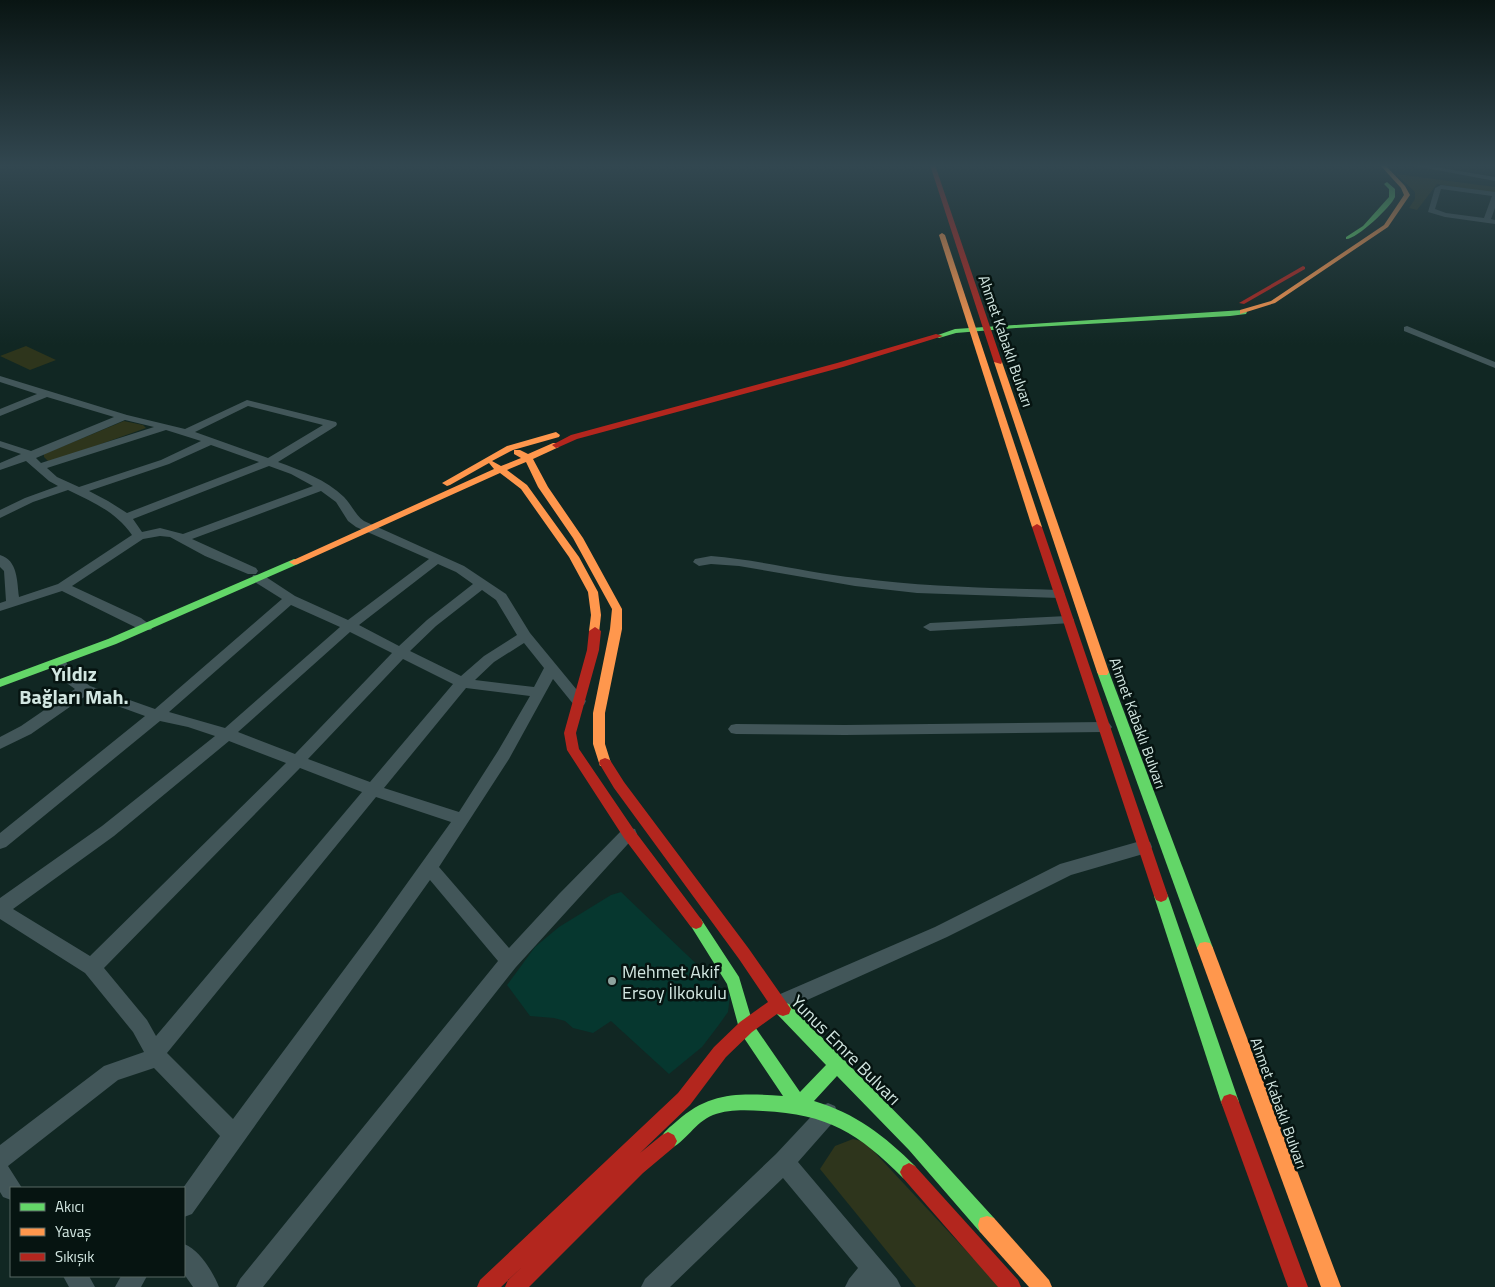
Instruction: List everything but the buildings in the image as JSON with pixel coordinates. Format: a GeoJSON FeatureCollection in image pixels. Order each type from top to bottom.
{"type":"FeatureCollection","features":[{"type":"Feature","properties":{"kind":"street","name":"Ahmet Kabaklı Bulvarı"},"geometry":{"type":"LineString","coordinates":[[952,225],[1090,637],[1331,1287]]}},
{"type":"Feature","properties":{"kind":"street"},"geometry":{"type":"LineString","coordinates":[[984,324],[1231,306],[1249,300],[1292,275],[1367,225]]}},
{"type":"Feature","properties":{"kind":"street"},"geometry":{"type":"LineString","coordinates":[[365,526],[510,448],[970,324],[1230,314],[1252,310],[1273,302],[1387,225]]}},
{"type":"Feature","properties":{"kind":"street","name":"Ahmet Kabaklı Bulvarı"},"geometry":{"type":"LineString","coordinates":[[940,227],[1067,620],[1250,1160],[1298,1287]]}},
{"type":"Feature","properties":{"kind":"street"},"geometry":{"type":"LineString","coordinates":[[0,683],[60,663],[141,624],[365,526],[503,470],[574,437],[877,354],[954,331],[970,324]]}},
{"type":"Feature","properties":{"kind":"street"},"geometry":{"type":"LineString","coordinates":[[1407,329],[1495,365]]}},
{"type":"Feature","properties":{"kind":"street"},"geometry":{"type":"LineString","coordinates":[[877,354],[931,344],[961,342],[978,345]]}},
{"type":"Feature","properties":{"kind":"street"},"geometry":{"type":"LineString","coordinates":[[0,379],[162,428],[186,432],[295,472],[322,487],[340,500],[352,518],[365,526],[460,569],[501,597],[525,636],[579,701]]}},
{"type":"Feature","properties":{"kind":"street"},"geometry":{"type":"LineString","coordinates":[[0,413],[47,393]]}},
{"type":"Feature","properties":{"kind":"street"},"geometry":{"type":"LineString","coordinates":[[126,518],[270,462],[332,424],[247,403],[186,432]]}},
{"type":"Feature","properties":{"kind":"street"},"geometry":{"type":"LineString","coordinates":[[0,468],[124,417]]}},
{"type":"Feature","properties":{"kind":"street"},"geometry":{"type":"LineString","coordinates":[[39,467],[162,428]]}},
{"type":"Feature","properties":{"kind":"street"},"geometry":{"type":"LineString","coordinates":[[79,491],[149,468],[210,441]]}},
{"type":"Feature","properties":{"kind":"street"},"geometry":{"type":"LineString","coordinates":[[0,444],[31,456],[39,467],[53,480],[79,491],[126,518],[139,536]]}},
{"type":"Feature","properties":{"kind":"street"},"geometry":{"type":"LineString","coordinates":[[510,448],[528,458],[543,487],[578,538],[617,609],[618,622],[608,662],[598,723],[599,746],[607,766],[646,824],[754,965],[778,1004],[941,932],[1066,869],[1144,846]]}},
{"type":"Feature","properties":{"kind":"street"},"geometry":{"type":"LineString","coordinates":[[486,460],[503,470],[524,487],[574,557],[593,592],[596,615],[593,650],[570,733],[573,750],[629,834],[700,929],[734,982],[746,1027],[799,1105]]}},
{"type":"Feature","properties":{"kind":"street"},"geometry":{"type":"LineString","coordinates":[[0,514],[29,500],[66,486]]}},
{"type":"Feature","properties":{"kind":"street"},"geometry":{"type":"LineString","coordinates":[[182,539],[322,487]]}},
{"type":"Feature","properties":{"kind":"street"},"geometry":{"type":"LineString","coordinates":[[0,607],[63,588],[139,536],[160,532],[174,534],[255,575],[290,599],[349,626],[462,683],[539,692]]}},
{"type":"Feature","properties":{"kind":"street"},"geometry":{"type":"LineString","coordinates":[[0,559],[10,571],[13,603]]}},
{"type":"Feature","properties":{"kind":"street"},"geometry":{"type":"LineString","coordinates":[[233,1134],[156,1055],[140,1026],[92,967],[0,909],[108,831],[227,734],[349,626],[437,559]]}},
{"type":"Feature","properties":{"kind":"street"},"geometry":{"type":"LineString","coordinates":[[699,562],[711,560],[739,562],[855,582],[917,589],[1059,594]]}},
{"type":"Feature","properties":{"kind":"street"},"geometry":{"type":"LineString","coordinates":[[92,967],[297,762],[399,652],[464,596],[482,584]]}},
{"type":"Feature","properties":{"kind":"street"},"geometry":{"type":"LineString","coordinates":[[63,588],[141,624]]}},
{"type":"Feature","properties":{"kind":"street"},"geometry":{"type":"LineString","coordinates":[[0,842],[157,715],[290,599]]}},
{"type":"Feature","properties":{"kind":"street"},"geometry":{"type":"LineString","coordinates":[[930,627],[1067,620]]}},
{"type":"Feature","properties":{"kind":"street"},"geometry":{"type":"LineString","coordinates":[[0,674],[141,624]]}},
{"type":"Feature","properties":{"kind":"street"},"geometry":{"type":"LineString","coordinates":[[0,1159],[111,1073],[156,1055],[462,683],[489,659],[525,636]]}},
{"type":"Feature","properties":{"kind":"street"},"geometry":{"type":"LineString","coordinates":[[60,663],[66,676],[85,690],[157,715],[190,722],[227,734],[373,790],[462,819]]}},
{"type":"Feature","properties":{"kind":"street"},"geometry":{"type":"LineString","coordinates":[[185,1205],[233,1134],[348,980],[485,786],[539,692],[551,667]]}},
{"type":"Feature","properties":{"kind":"street"},"geometry":{"type":"LineString","coordinates":[[0,744],[26,730],[85,690]]}},
{"type":"Feature","properties":{"kind":"street"},"geometry":{"type":"LineString","coordinates":[[736,729],[845,730],[1104,727]]}},
{"type":"Feature","properties":{"kind":"street"},"geometry":{"type":"LineString","coordinates":[[248,1287],[508,961],[629,834]]}},
{"type":"Feature","properties":{"kind":"street"},"geometry":{"type":"LineString","coordinates":[[429,867],[508,961]]}},
{"type":"Feature","properties":{"kind":"street","name":"Yunus Emre Bulvarı"},"geometry":{"type":"LineString","coordinates":[[487,1287],[684,1099],[720,1052],[746,1027],[778,1004],[915,1144],[1042,1287]]}},
{"type":"Feature","properties":{"kind":"street"},"geometry":{"type":"LineString","coordinates":[[799,1105],[838,1065]]}},
{"type":"Feature","properties":{"kind":"street"},"geometry":{"type":"LineString","coordinates":[[516,1287],[637,1167],[705,1110],[729,1102],[799,1105],[828,1113],[858,1127],[885,1147],[929,1193],[1011,1287]]}},
{"type":"Feature","properties":{"kind":"street"},"geometry":{"type":"LineString","coordinates":[[653,1287],[784,1162],[828,1113]]}},
{"type":"Feature","properties":{"kind":"street"},"geometry":{"type":"LineString","coordinates":[[784,1162],[889,1287]]}},
{"type":"Feature","properties":{"kind":"street"},"geometry":{"type":"LineString","coordinates":[[0,1174],[10,1188]]}},
{"type":"Feature","properties":{"kind":"street"},"geometry":{"type":"LineString","coordinates":[[185,1256],[207,1287]]}},
{"type":"Feature","properties":{"kind":"street"},"geometry":{"type":"LineString","coordinates":[[857,1287],[874,1269]]}},
{"type":"Feature","properties":{"kind":"shaded area"},"geometry":{"type":"Polygon","coordinates":[[[26,346],[56,360],[30,370],[0,356],[26,346]]]}},
{"type":"Feature","properties":{"kind":"shaded area"},"geometry":{"type":"Polygon","coordinates":[[[124,421],[143,425],[146,428],[53,461],[48,461],[44,457],[44,454],[124,421]]]}},
{"type":"Feature","properties":{"kind":"shaded area","name":"Mehmet Akif Ersoy İlkokulu"},"geometry":{"type":"Polygon","coordinates":[[[621,892],[730,996],[728,1012],[702,1047],[669,1074],[611,1021],[593,1033],[573,1028],[565,1021],[554,1018],[530,1016],[507,985],[535,947],[559,927],[611,895],[621,892]]]}},
{"type":"Feature","properties":{"kind":"shaded area"},"geometry":{"type":"Polygon","coordinates":[[[853,1139],[865,1142],[1000,1287],[916,1287],[820,1169],[835,1146],[853,1139]]]}},
{"type":"Feature","properties":{"kind":"traffic: fast"},"geometry":{"type":"LineString","coordinates":[[1348,238],[1367,225]]}},
{"type":"Feature","properties":{"kind":"traffic: fast"},"geometry":{"type":"LineString","coordinates":[[939,336],[955,331],[1016,326],[1243,312]]}},
{"type":"Feature","properties":{"kind":"traffic: fast"},"geometry":{"type":"LineString","coordinates":[[0,683],[112,641],[294,562]]}},
{"type":"Feature","properties":{"kind":"traffic: fast"},"geometry":{"type":"LineString","coordinates":[[1103,672],[1205,948]]}},
{"type":"Feature","properties":{"kind":"traffic: fast"},"geometry":{"type":"LineString","coordinates":[[1161,896],[1230,1102]]}},
{"type":"Feature","properties":{"kind":"traffic: fast"},"geometry":{"type":"LineString","coordinates":[[696,923],[734,982],[746,1027],[799,1105],[837,1065]]}},
{"type":"Feature","properties":{"kind":"traffic: fast"},"geometry":{"type":"LineString","coordinates":[[783,1009],[915,1144],[987,1225]]}},
{"type":"Feature","properties":{"kind":"traffic: fast"},"geometry":{"type":"LineString","coordinates":[[668,1141],[697,1116],[713,1107],[743,1102],[789,1105],[829,1114],[845,1121],[877,1142],[909,1172]]}},
{"type":"Feature","properties":{"kind":"traffic: slow"},"geometry":{"type":"LineString","coordinates":[[1243,312],[1273,302],[1387,225]]}},
{"type":"Feature","properties":{"kind":"traffic: slow"},"geometry":{"type":"LineString","coordinates":[[942,235],[1037,527]]}},
{"type":"Feature","properties":{"kind":"traffic: slow"},"geometry":{"type":"LineString","coordinates":[[998,362],[1103,672]]}},
{"type":"Feature","properties":{"kind":"traffic: slow"},"geometry":{"type":"LineString","coordinates":[[447,483],[510,448],[556,435]]}},
{"type":"Feature","properties":{"kind":"traffic: slow"},"geometry":{"type":"LineString","coordinates":[[294,562],[556,445]]}},
{"type":"Feature","properties":{"kind":"traffic: slow"},"geometry":{"type":"LineString","coordinates":[[517,452],[528,458],[543,487],[578,538],[617,609],[616,629],[599,713],[599,744],[605,763]]}},
{"type":"Feature","properties":{"kind":"traffic: slow"},"geometry":{"type":"LineString","coordinates":[[493,464],[524,487],[574,557],[593,592],[596,615],[595,631]]}},
{"type":"Feature","properties":{"kind":"traffic: slow"},"geometry":{"type":"LineString","coordinates":[[1205,948],[1331,1287]]}},
{"type":"Feature","properties":{"kind":"traffic: slow"},"geometry":{"type":"LineString","coordinates":[[987,1225],[1042,1287]]}},
{"type":"Feature","properties":{"kind":"traffic: jam"},"geometry":{"type":"LineString","coordinates":[[952,225],[998,362]]}},
{"type":"Feature","properties":{"kind":"traffic: jam"},"geometry":{"type":"LineString","coordinates":[[1242,303],[1303,268]]}},
{"type":"Feature","properties":{"kind":"traffic: jam"},"geometry":{"type":"LineString","coordinates":[[556,445],[574,437],[840,365],[939,336]]}},
{"type":"Feature","properties":{"kind":"traffic: jam"},"geometry":{"type":"LineString","coordinates":[[1037,527],[1161,896]]}},
{"type":"Feature","properties":{"kind":"traffic: jam"},"geometry":{"type":"LineString","coordinates":[[595,631],[593,650],[570,733],[573,750],[629,834],[696,923]]}},
{"type":"Feature","properties":{"kind":"traffic: jam"},"geometry":{"type":"LineString","coordinates":[[605,763],[619,785],[744,954],[778,1004]]}},
{"type":"Feature","properties":{"kind":"traffic: jam"},"geometry":{"type":"LineString","coordinates":[[487,1287],[684,1099],[720,1052],[746,1027],[778,1004],[783,1009]]}},
{"type":"Feature","properties":{"kind":"traffic: jam"},"geometry":{"type":"LineString","coordinates":[[1230,1102],[1298,1287]]}},
{"type":"Feature","properties":{"kind":"traffic: jam"},"geometry":{"type":"LineString","coordinates":[[515,1287],[637,1167],[668,1141]]}},
{"type":"Feature","properties":{"kind":"traffic: jam"},"geometry":{"type":"LineString","coordinates":[[909,1172],[1011,1287]]}},
{"type":"Feature","properties":{"kind":"place","name":"Mehmet Akif Ersoy İlkokulu"},"geometry":{"type":"Point","coordinates":[612,981]}},
{"type":"Feature","properties":{"kind":"district","name":"Yıldız Bağları Mah."},"geometry":{"type":"Point","coordinates":[74,684]}}]}
